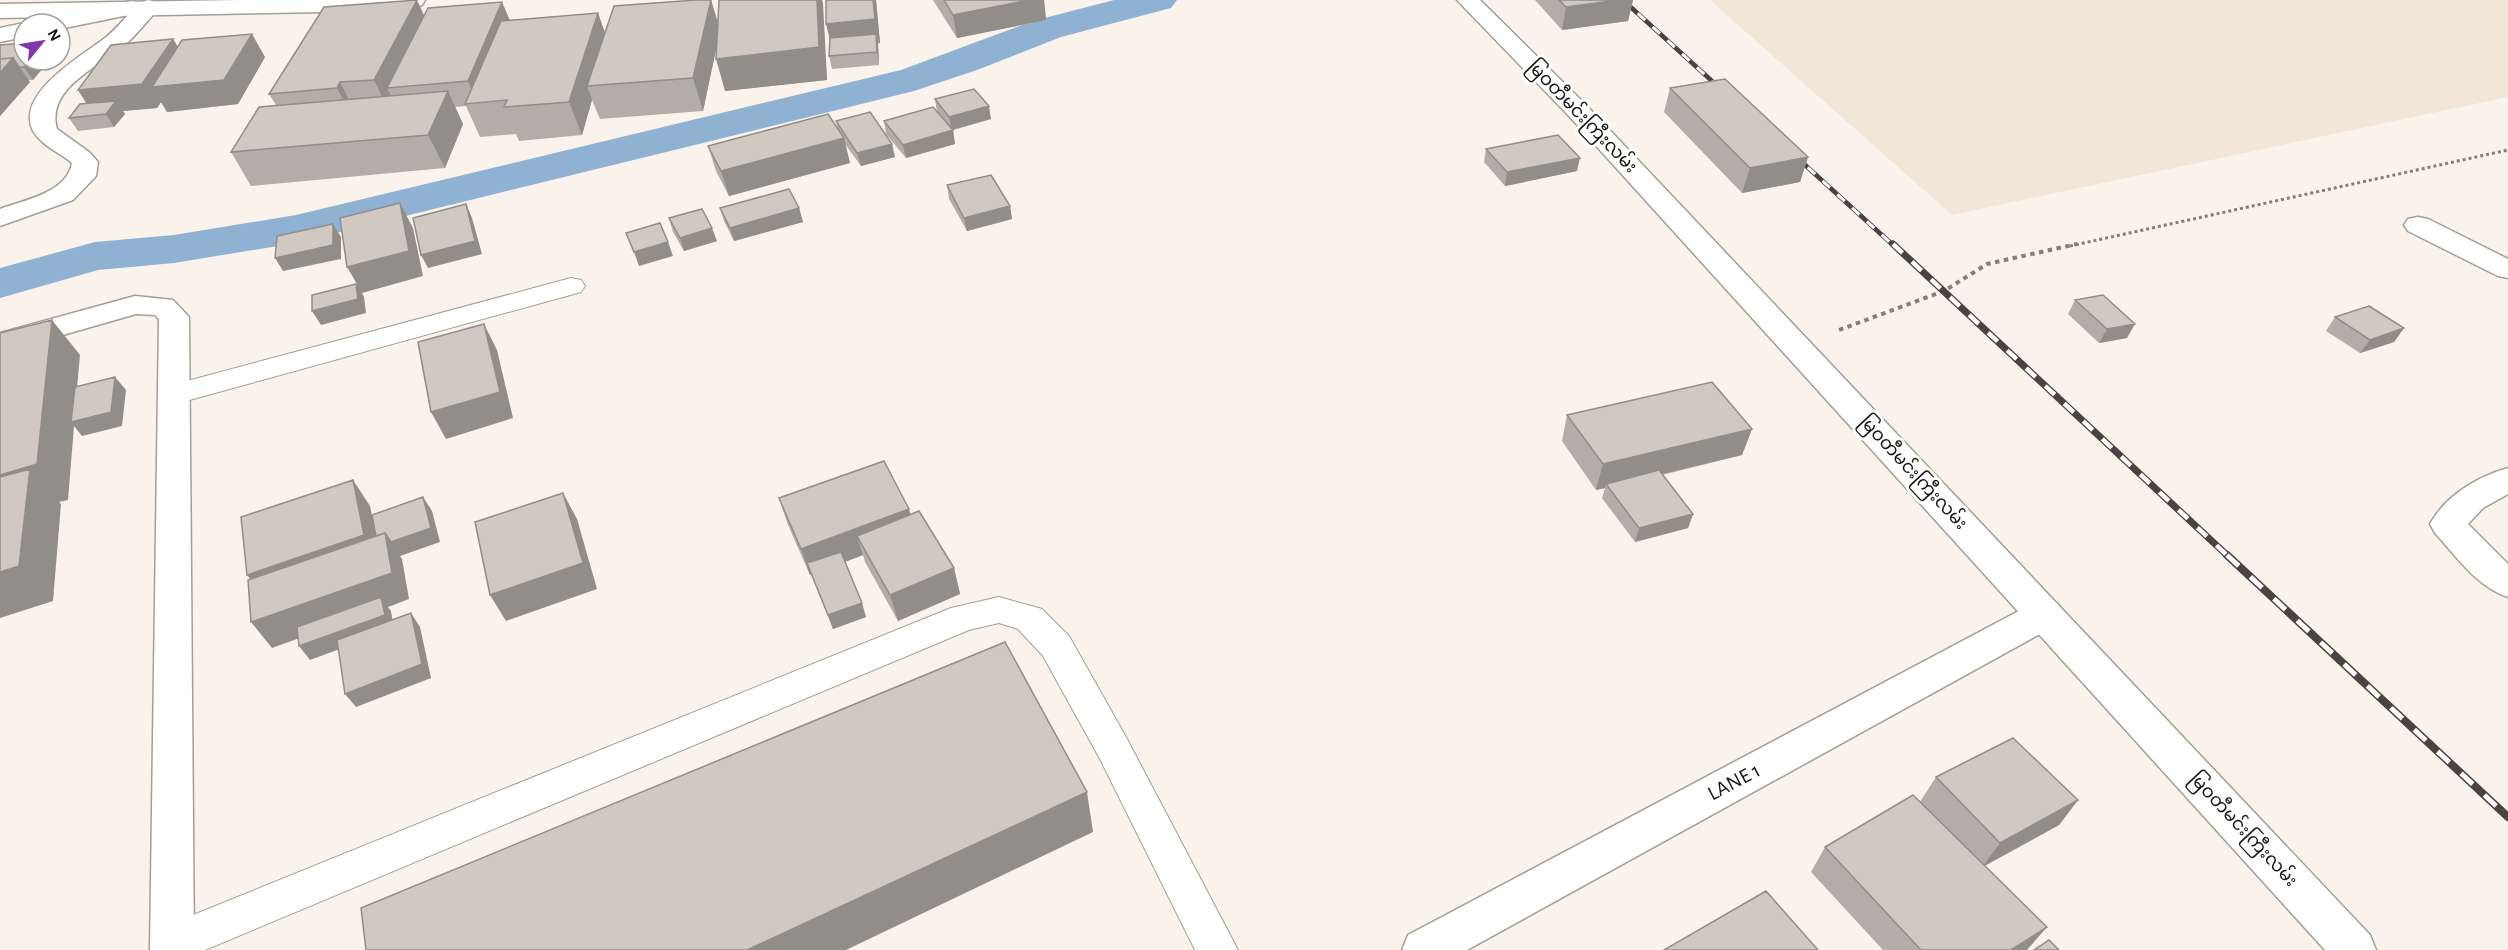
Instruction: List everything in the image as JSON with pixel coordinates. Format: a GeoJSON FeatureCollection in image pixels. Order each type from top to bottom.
{"type":"FeatureCollection","features":[{"type":"Feature","properties":{"kind":"street"},"geometry":{"type":"LineString","coordinates":[[0,11],[414,0]]}},
{"type":"Feature","properties":{"kind":"street","name":"မြဝတီမင်းကြီးလမ်း"},"geometry":{"type":"LineString","coordinates":[[1468,0],[1578,111],[2354,950]]}},
{"type":"Feature","properties":{"kind":"street"},"geometry":{"type":"LineString","coordinates":[[72,21],[140,8]]}},
{"type":"Feature","properties":{"kind":"street"},"geometry":{"type":"LineString","coordinates":[[0,218],[64,194],[83,176],[85,162],[78,152],[54,140],[44,127],[44,105],[63,79],[119,38],[140,8]]}},
{"type":"Feature","properties":{"kind":"street"},"geometry":{"type":"LineString","coordinates":[[2418,225],[2508,270]]}},
{"type":"Feature","properties":{"kind":"street"},"geometry":{"type":"LineString","coordinates":[[0,343],[135,305],[163,306],[174,317],[171,947]]}},
{"type":"Feature","properties":{"kind":"street"},"geometry":{"type":"LineString","coordinates":[[2508,480],[2472,499],[2446,524],[2508,583]]}},
{"type":"Feature","properties":{"kind":"street","name":"LANE 1"},"geometry":{"type":"LineString","coordinates":[[1424,950],[2044,614]]}},
{"type":"Feature","properties":{"kind":"lane"},"geometry":{"type":"LineString","coordinates":[[175,394],[572,285]]}},
{"type":"Feature","properties":{"kind":"lane"},"geometry":{"type":"LineString","coordinates":[[171,947],[963,618],[999,610],[1030,619],[1056,646],[1113,748],[1217,950]]}},
{"type":"Feature","properties":{"kind":"path"},"geometry":{"type":"LineString","coordinates":[[1796,346],[1944,291],[1987,264],[2508,150]]}},
{"type":"Feature","properties":{"kind":"shaded area"},"geometry":{"type":"Polygon","coordinates":[[[1710,0],[2508,0],[2508,97],[1952,215],[1710,0]]]}},
{"type":"Feature","properties":{"kind":"building"},"geometry":{"type":"Polygon","coordinates":[[[417,0],[374,80],[340,82],[337,88],[269,94],[324,7],[417,0]]]}},
{"type":"Feature","properties":{"kind":"building"},"geometry":{"type":"Polygon","coordinates":[[[711,0],[693,78],[587,86],[614,6],[711,0]]]}},
{"type":"Feature","properties":{"kind":"building"},"geometry":{"type":"Polygon","coordinates":[[[719,0],[817,0],[819,47],[716,59],[719,0]]]}},
{"type":"Feature","properties":{"kind":"building"},"geometry":{"type":"Polygon","coordinates":[[[826,0],[873,0],[875,19],[826,24],[826,0]]]}},
{"type":"Feature","properties":{"kind":"building"},"geometry":{"type":"Polygon","coordinates":[[[944,0],[1029,0],[953,15],[944,0]]]}},
{"type":"Feature","properties":{"kind":"building"},"geometry":{"type":"Polygon","coordinates":[[[1559,0],[1619,0],[1566,7],[1559,0]]]}},
{"type":"Feature","properties":{"kind":"building"},"geometry":{"type":"Polygon","coordinates":[[[502,2],[468,81],[387,88],[428,8],[502,2]]]}},
{"type":"Feature","properties":{"kind":"building"},"geometry":{"type":"Polygon","coordinates":[[[598,13],[569,102],[504,107],[507,100],[465,104],[501,21],[598,13]]]}},
{"type":"Feature","properties":{"kind":"building"},"geometry":{"type":"Polygon","coordinates":[[[252,34],[224,80],[152,87],[182,40],[252,34]]]}},
{"type":"Feature","properties":{"kind":"building"},"geometry":{"type":"Polygon","coordinates":[[[876,34],[877,52],[829,56],[830,38],[876,34]]]}},
{"type":"Feature","properties":{"kind":"building"},"geometry":{"type":"Polygon","coordinates":[[[173,39],[142,84],[78,90],[111,45],[173,39]]]}},
{"type":"Feature","properties":{"kind":"building"},"geometry":{"type":"Polygon","coordinates":[[[12,44],[12,58],[0,59],[0,45],[12,44]]]}},
{"type":"Feature","properties":{"kind":"building"},"geometry":{"type":"Polygon","coordinates":[[[12,58],[0,73],[0,59],[12,58]]]}},
{"type":"Feature","properties":{"kind":"building"},"geometry":{"type":"Polygon","coordinates":[[[1725,79],[1808,157],[1750,168],[1670,88],[1725,79]]]}},
{"type":"Feature","properties":{"kind":"building"},"geometry":{"type":"Polygon","coordinates":[[[974,89],[989,106],[949,117],[935,99],[974,89]]]}},
{"type":"Feature","properties":{"kind":"building"},"geometry":{"type":"Polygon","coordinates":[[[448,91],[428,135],[231,152],[259,107],[448,91]]]}},
{"type":"Feature","properties":{"kind":"building"},"geometry":{"type":"Polygon","coordinates":[[[116,101],[106,114],[69,118],[80,104],[116,101]]]}},
{"type":"Feature","properties":{"kind":"building"},"geometry":{"type":"Polygon","coordinates":[[[933,107],[953,130],[903,145],[884,121],[933,107]]]}},
{"type":"Feature","properties":{"kind":"building"},"geometry":{"type":"Polygon","coordinates":[[[870,112],[892,144],[857,153],[836,121],[870,112]]]}},
{"type":"Feature","properties":{"kind":"building"},"geometry":{"type":"Polygon","coordinates":[[[828,114],[844,138],[721,171],[708,146],[828,114]]]}},
{"type":"Feature","properties":{"kind":"building"},"geometry":{"type":"Polygon","coordinates":[[[1558,135],[1580,158],[1507,172],[1486,149],[1558,135]]]}},
{"type":"Feature","properties":{"kind":"building"},"geometry":{"type":"Polygon","coordinates":[[[991,175],[1010,206],[964,218],[947,185],[991,175]]]}},
{"type":"Feature","properties":{"kind":"building"},"geometry":{"type":"Polygon","coordinates":[[[789,189],[799,208],[730,228],[720,208],[789,189]]]}},
{"type":"Feature","properties":{"kind":"building"},"geometry":{"type":"Polygon","coordinates":[[[400,203],[409,251],[347,267],[340,218],[400,203]]]}},
{"type":"Feature","properties":{"kind":"building"},"geometry":{"type":"Polygon","coordinates":[[[466,204],[475,241],[421,255],[413,218],[466,204]]]}},
{"type":"Feature","properties":{"kind":"building"},"geometry":{"type":"Polygon","coordinates":[[[702,209],[712,228],[680,238],[669,218],[702,209]]]}},
{"type":"Feature","properties":{"kind":"building"},"geometry":{"type":"Polygon","coordinates":[[[660,223],[668,242],[634,252],[626,233],[660,223]]]}},
{"type":"Feature","properties":{"kind":"building"},"geometry":{"type":"Polygon","coordinates":[[[333,224],[333,245],[275,258],[277,236],[333,224]]]}},
{"type":"Feature","properties":{"kind":"building"},"geometry":{"type":"Polygon","coordinates":[[[356,284],[358,299],[312,311],[312,295],[356,284]]]}},
{"type":"Feature","properties":{"kind":"building"},"geometry":{"type":"Polygon","coordinates":[[[2103,295],[2135,324],[2107,329],[2075,300],[2103,295]]]}},
{"type":"Feature","properties":{"kind":"building"},"geometry":{"type":"Polygon","coordinates":[[[2369,306],[2404,328],[2370,340],[2335,317],[2369,306]]]}},
{"type":"Feature","properties":{"kind":"building"},"geometry":{"type":"Polygon","coordinates":[[[52,320],[37,464],[0,475],[0,333],[52,320]]]}},
{"type":"Feature","properties":{"kind":"building"},"geometry":{"type":"Polygon","coordinates":[[[484,324],[500,392],[431,412],[418,342],[484,324]]]}},
{"type":"Feature","properties":{"kind":"building"},"geometry":{"type":"Polygon","coordinates":[[[115,377],[111,412],[71,422],[75,387],[115,377]]]}},
{"type":"Feature","properties":{"kind":"building"},"geometry":{"type":"Polygon","coordinates":[[[1712,382],[1752,429],[1603,464],[1567,415],[1712,382]]]}},
{"type":"Feature","properties":{"kind":"building"},"geometry":{"type":"Polygon","coordinates":[[[884,461],[909,509],[801,549],[779,498],[884,461]]]}},
{"type":"Feature","properties":{"kind":"building"},"geometry":{"type":"Polygon","coordinates":[[[30,469],[19,566],[0,572],[0,477],[30,469]]]}},
{"type":"Feature","properties":{"kind":"building"},"geometry":{"type":"Polygon","coordinates":[[[1659,470],[1693,514],[1639,528],[1606,484],[1659,470]]]}},
{"type":"Feature","properties":{"kind":"building"},"geometry":{"type":"Polygon","coordinates":[[[353,480],[364,535],[247,575],[241,517],[353,480]]]}},
{"type":"Feature","properties":{"kind":"building"},"geometry":{"type":"Polygon","coordinates":[[[563,493],[583,563],[490,595],[475,522],[563,493]]]}},
{"type":"Feature","properties":{"kind":"building"},"geometry":{"type":"Polygon","coordinates":[[[423,497],[431,528],[391,542],[385,533],[376,536],[372,515],[423,497]]]}},
{"type":"Feature","properties":{"kind":"building"},"geometry":{"type":"Polygon","coordinates":[[[919,511],[954,568],[890,595],[857,536],[919,511]]]}},
{"type":"Feature","properties":{"kind":"building"},"geometry":{"type":"Polygon","coordinates":[[[385,533],[392,573],[251,622],[248,580],[385,533]]]}},
{"type":"Feature","properties":{"kind":"building"},"geometry":{"type":"Polygon","coordinates":[[[841,552],[862,603],[828,615],[807,563],[841,552]]]}},
{"type":"Feature","properties":{"kind":"building"},"geometry":{"type":"Polygon","coordinates":[[[381,597],[385,615],[299,646],[297,627],[381,597]]]}},
{"type":"Feature","properties":{"kind":"building"},"geometry":{"type":"Polygon","coordinates":[[[411,613],[422,664],[345,694],[337,640],[411,613]]]}},
{"type":"Feature","properties":{"kind":"building"},"geometry":{"type":"Polygon","coordinates":[[[1005,642],[1087,792],[747,950],[366,950],[361,908],[1005,642]]]}},
{"type":"Feature","properties":{"kind":"building"},"geometry":{"type":"Polygon","coordinates":[[[2013,738],[2078,800],[2000,843],[1936,777],[2013,738]]]}},
{"type":"Feature","properties":{"kind":"building"},"geometry":{"type":"Polygon","coordinates":[[[1913,795],[2047,927],[2011,950],[1921,950],[1825,847],[1913,795]]]}},
{"type":"Feature","properties":{"kind":"building"},"geometry":{"type":"Polygon","coordinates":[[[1766,891],[1818,950],[1664,950],[1766,891]]]}},
{"type":"Feature","properties":{"kind":"building"},"geometry":{"type":"Polygon","coordinates":[[[2049,940],[2059,950],[2034,950],[2049,940]]]}},
{"type":"Feature","properties":{"kind":"waterway"},"geometry":{"type":"LineString","coordinates":[[0,283],[95,256],[174,249],[296,229],[914,79],[1047,29],[1158,0]]}},
{"type":"Feature","properties":{"kind":"railway"},"geometry":{"type":"LineString","coordinates":[[1623,0],[1724,92]]}},
{"type":"Feature","properties":{"kind":"railway"},"geometry":{"type":"LineString","coordinates":[[1793,154],[1894,246]]}},
{"type":"Feature","properties":{"kind":"railway"},"geometry":{"type":"LineString","coordinates":[[1893,244],[2229,557]]}},
{"type":"Feature","properties":{"kind":"railway"},"geometry":{"type":"LineString","coordinates":[[2227,555],[2508,817]]}}]}
